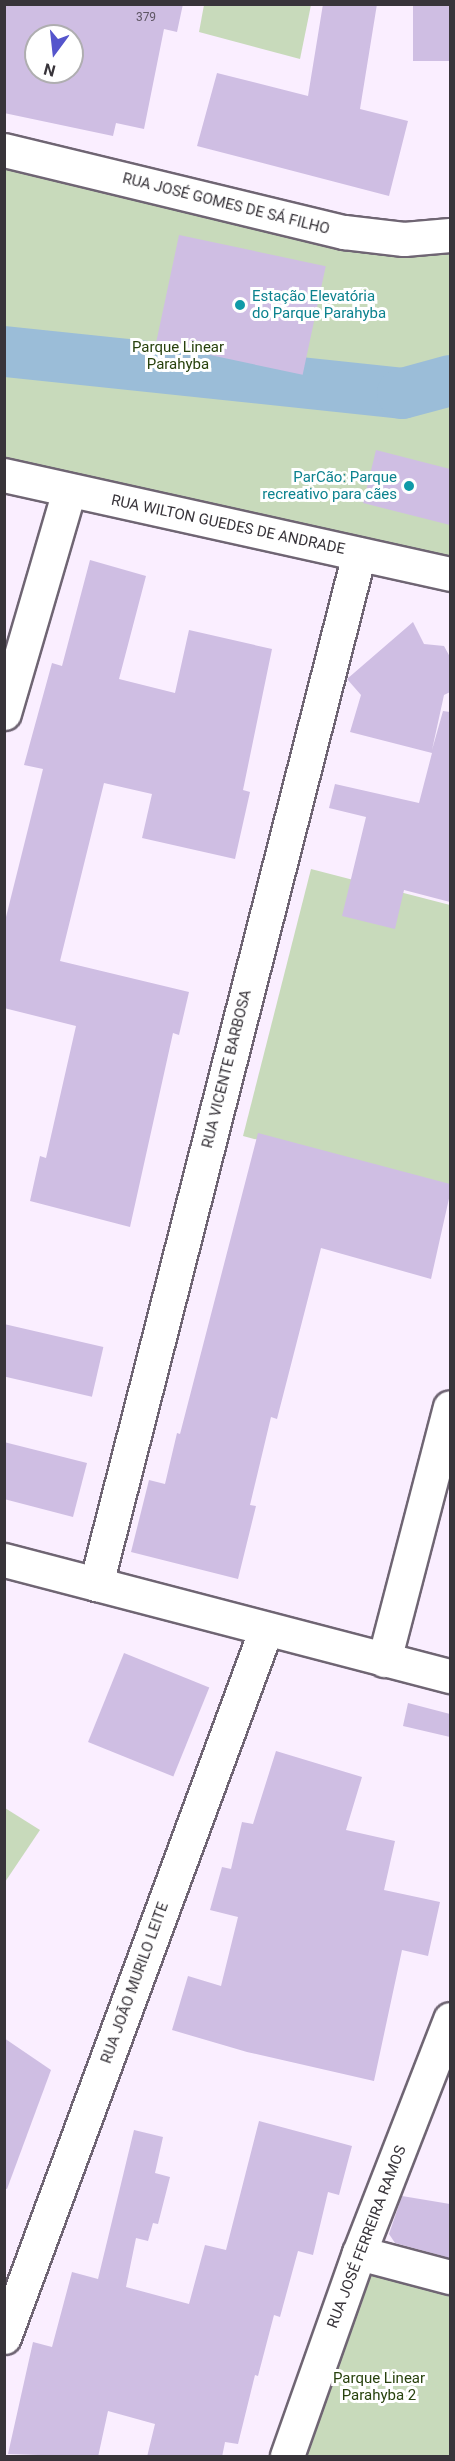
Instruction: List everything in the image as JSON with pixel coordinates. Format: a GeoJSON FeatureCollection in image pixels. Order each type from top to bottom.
{"type":"FeatureCollection","features":[{"type":"Feature","properties":{"kind":"street","name":"RUA JOSÉ GOMES DE SÁ FILHO"},"geometry":{"type":"LineString","coordinates":[[4,150],[344,232],[395,239],[450,235]]}},
{"type":"Feature","properties":{"kind":"street","name":"RUA WILTON GUEDES DE ANDRADE"},"geometry":{"type":"LineString","coordinates":[[4,475],[450,574]]}},
{"type":"Feature","properties":{"kind":"street"},"geometry":{"type":"LineString","coordinates":[[4,713],[69,490]]}},
{"type":"Feature","properties":{"kind":"street","name":"RUA VICENTE BARBOSA"},"geometry":{"type":"LineString","coordinates":[[96,1584],[359,554]]}},
{"type":"Feature","properties":{"kind":"street"},"geometry":{"type":"LineString","coordinates":[[384,1660],[450,1407]]}},
{"type":"Feature","properties":{"kind":"street"},"geometry":{"type":"LineString","coordinates":[[4,1560],[450,1676]]}},
{"type":"Feature","properties":{"kind":"street","name":"RUA JOÃO MURILO LEITE"},"geometry":{"type":"LineString","coordinates":[[4,2337],[266,1629]]}},
{"type":"Feature","properties":{"kind":"street","name":"RUA JOSÉ FERREIRA RAMOS"},"geometry":{"type":"LineString","coordinates":[[286,2457],[359,2253],[450,2019]]}},
{"type":"Feature","properties":{"kind":"street"},"geometry":{"type":"LineString","coordinates":[[359,2253],[450,2277]]}},
{"type":"Feature","properties":{"kind":"green space"},"geometry":{"type":"Polygon","coordinates":[[[204,5],[311,5],[300,59],[199,32],[204,5]]]}},
{"type":"Feature","properties":{"kind":"green space","name":"Parque Linear Parahyba"},"geometry":{"type":"Polygon","coordinates":[[[4,144],[387,231],[450,226],[450,587],[5,488],[4,144]]]}},
{"type":"Feature","properties":{"kind":"green space"},"geometry":{"type":"Polygon","coordinates":[[[311,869],[450,905],[450,1190],[243,1136],[311,869]]]}},
{"type":"Feature","properties":{"kind":"green space"},"geometry":{"type":"Polygon","coordinates":[[[5,1808],[40,1830],[5,1882],[5,1808]]]}},
{"type":"Feature","properties":{"kind":"green space","name":"Parque Linear Parahyba 2"},"geometry":{"type":"Polygon","coordinates":[[[350,2261],[450,2286],[450,2456],[278,2456],[350,2261]]]}},
{"type":"Feature","properties":{"kind":"building"},"geometry":{"type":"Polygon","coordinates":[[[4,4],[183,4],[177,32],[164,29],[144,129],[116,123],[113,136],[4,113],[4,4]]]}},
{"type":"Feature","properties":{"kind":"building"},"geometry":{"type":"Polygon","coordinates":[[[323,4],[377,4],[360,109],[408,121],[389,196],[197,146],[217,73],[308,96],[323,4]]]}},
{"type":"Feature","properties":{"kind":"building"},"geometry":{"type":"Polygon","coordinates":[[[413,4],[450,4],[450,61],[413,61],[413,4]]]}},
{"type":"Feature","properties":{"kind":"building","name":"Estação Elevatória do Parque Parahyba"},"geometry":{"type":"Polygon","coordinates":[[[179,235],[326,266],[303,375],[156,344],[179,235]]]}},
{"type":"Feature","properties":{"kind":"building","name":"ParCão: Parque recreativo para cães"},"geometry":{"type":"Polygon","coordinates":[[[376,450],[450,469],[450,525],[363,503],[376,450]]]}},
{"type":"Feature","properties":{"kind":"building"},"geometry":{"type":"Polygon","coordinates":[[[90,560],[146,576],[119,679],[175,693],[189,630],[272,649],[243,790],[250,792],[235,859],[142,838],[152,794],[104,783],[60,961],[189,992],[179,1035],[173,1033],[130,1227],[30,1201],[40,1156],[46,1158],[76,1026],[4,1008],[4,925],[43,769],[24,765],[52,663],[62,666],[90,560]]]}},
{"type":"Feature","properties":{"kind":"building"},"geometry":{"type":"Polygon","coordinates":[[[413,622],[424,644],[444,646],[450,657],[450,692],[444,695],[432,750],[443,711],[450,712],[450,902],[404,890],[395,929],[342,916],[366,817],[329,808],[335,784],[419,803],[432,753],[350,732],[361,695],[347,679],[413,622]]]}},
{"type":"Feature","properties":{"kind":"building"},"geometry":{"type":"Polygon","coordinates":[[[258,1133],[450,1184],[450,1194],[431,1279],[321,1248],[277,1419],[271,1417],[250,1505],[256,1506],[238,1579],[131,1552],[149,1480],[165,1484],[258,1133]]]}},
{"type":"Feature","properties":{"kind":"building"},"geometry":{"type":"Polygon","coordinates":[[[4,1324],[103,1347],[92,1397],[4,1376],[4,1324]]]}},
{"type":"Feature","properties":{"kind":"building"},"geometry":{"type":"Polygon","coordinates":[[[4,1442],[87,1463],[73,1517],[4,1499],[4,1442]]]}},
{"type":"Feature","properties":{"kind":"building"},"geometry":{"type":"Polygon","coordinates":[[[124,1653],[209,1687],[173,1776],[88,1742],[124,1653]]]}},
{"type":"Feature","properties":{"kind":"building"},"geometry":{"type":"Polygon","coordinates":[[[408,1703],[450,1714],[450,1737],[403,1726],[408,1703]]]}},
{"type":"Feature","properties":{"kind":"building"},"geometry":{"type":"Polygon","coordinates":[[[276,1751],[362,1777],[346,1830],[395,1841],[384,1890],[440,1902],[428,1956],[402,1950],[374,2081],[247,2052],[172,2030],[188,1976],[221,1986],[238,1917],[210,1910],[222,1867],[231,1869],[242,1822],[253,1824],[276,1751]]]}},
{"type":"Feature","properties":{"kind":"building"},"geometry":{"type":"Polygon","coordinates":[[[4,2038],[51,2070],[7,2189],[4,2188],[4,2038]]]}},
{"type":"Feature","properties":{"kind":"building"},"geometry":{"type":"Polygon","coordinates":[[[259,2121],[352,2146],[339,2195],[328,2192],[313,2255],[298,2251],[280,2317],[274,2315],[258,2376],[255,2375],[238,2444],[225,2442],[222,2457],[147,2457],[155,2424],[108,2411],[98,2457],[8,2454],[33,2342],[52,2347],[72,2272],[98,2279],[134,2130],[163,2137],[155,2173],[170,2177],[158,2224],[153,2223],[148,2241],[136,2238],[126,2287],[189,2304],[205,2245],[226,2250],[259,2121]]]}},
{"type":"Feature","properties":{"kind":"building"},"geometry":{"type":"Polygon","coordinates":[[[402,2196],[450,2204],[450,2258],[395,2243],[389,2234],[402,2196]]]}},
{"type":"Feature","properties":{"kind":"waterway"},"geometry":{"type":"LineString","coordinates":[[4,351],[402,393],[450,380]]}},
{"type":"Feature","properties":{"kind":"place","name":"Estação Elevatória do Parque Parahyba"},"geometry":{"type":"Point","coordinates":[240,305]}},
{"type":"Feature","properties":{"kind":"place","name":"ParCão: Parque recreativo para cães"},"geometry":{"type":"Point","coordinates":[409,486]}}]}
